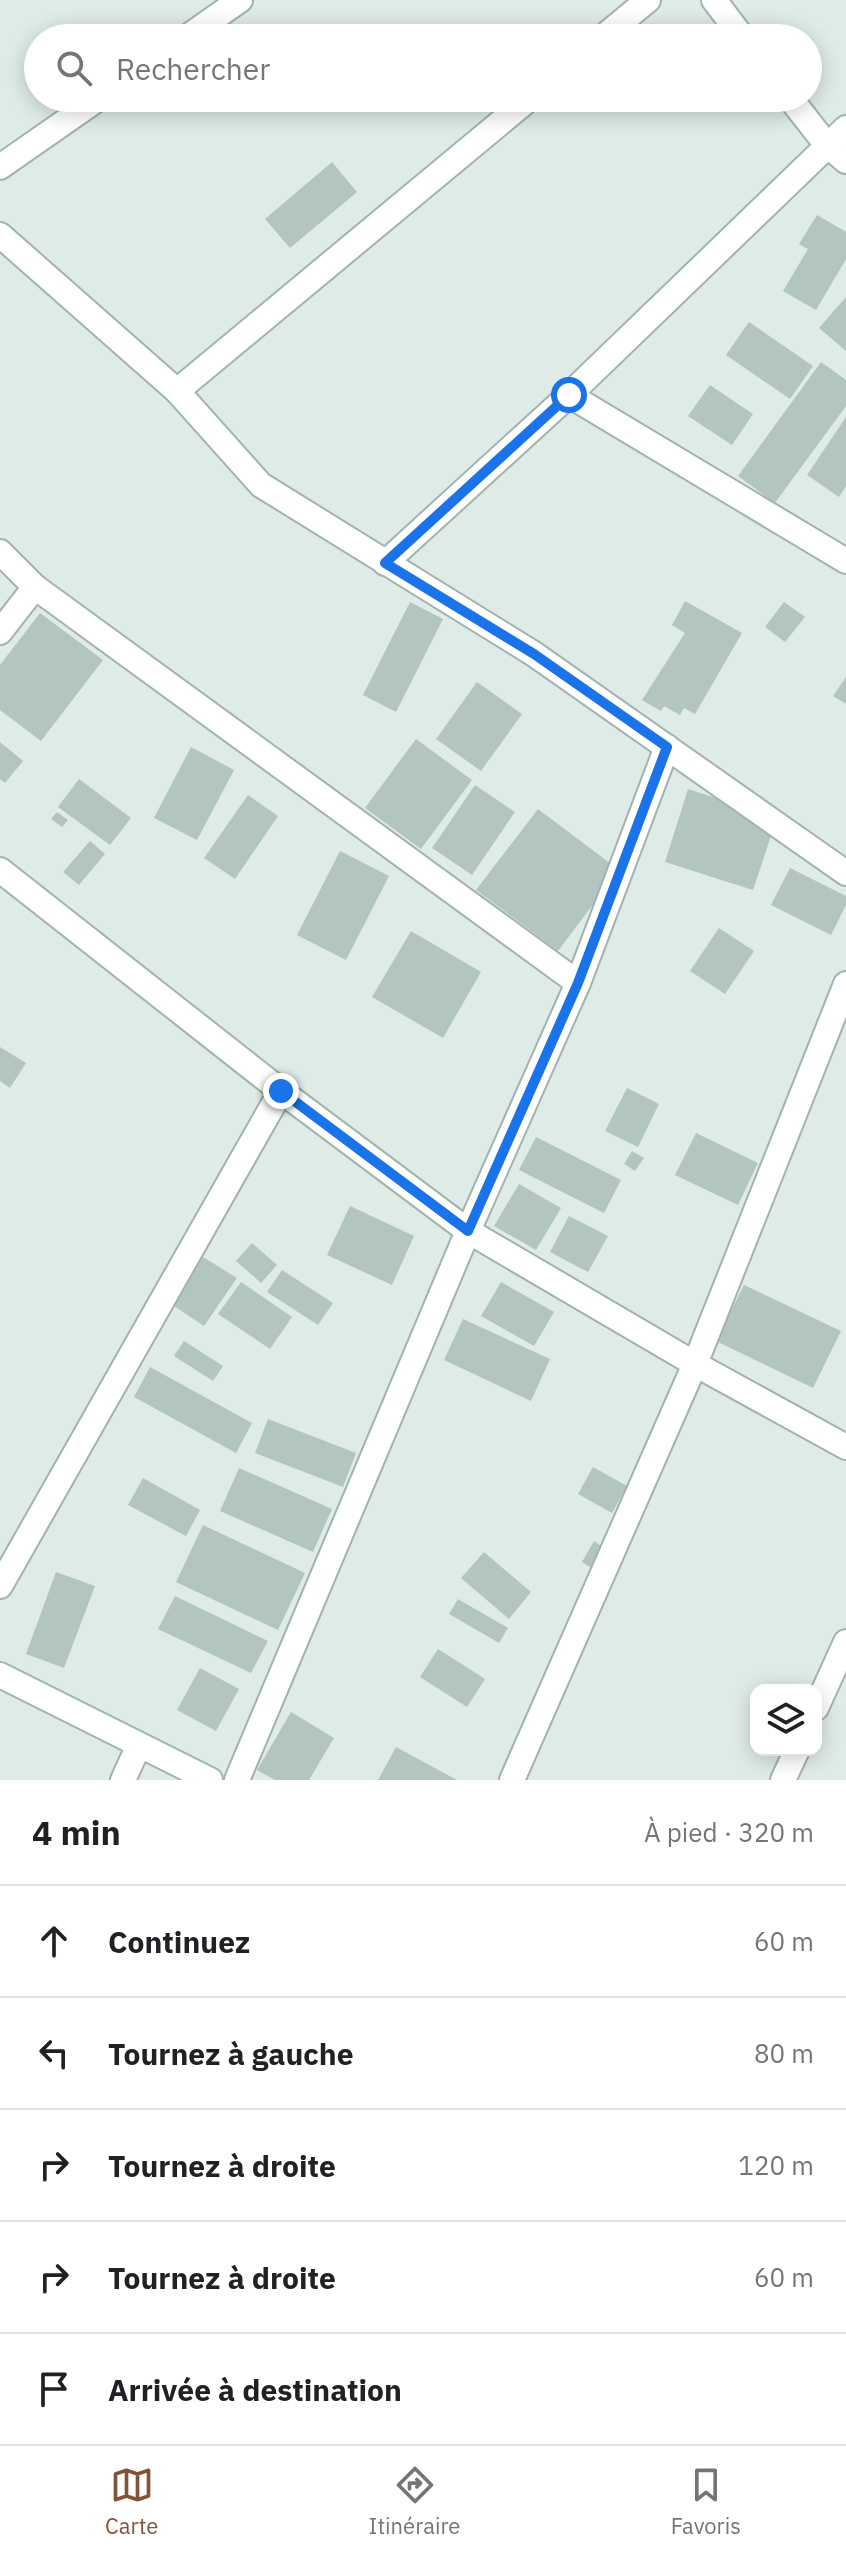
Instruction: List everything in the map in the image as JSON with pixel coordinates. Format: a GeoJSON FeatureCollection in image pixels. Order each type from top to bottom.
{"type":"FeatureCollection","features":[{"type":"Feature","properties":{"kind":"street"},"geometry":{"type":"LineString","coordinates":[[206,24],[240,0]]}},
{"type":"Feature","properties":{"kind":"street"},"geometry":{"type":"LineString","coordinates":[[619,24],[648,0]]}},
{"type":"Feature","properties":{"kind":"street"},"geometry":{"type":"LineString","coordinates":[[714,0],[732,24]]}},
{"type":"Feature","properties":{"kind":"street"},"geometry":{"type":"LineString","coordinates":[[0,167],[79,112]]}},
{"type":"Feature","properties":{"kind":"street"},"geometry":{"type":"LineString","coordinates":[[177,391],[513,112]]}},
{"type":"Feature","properties":{"kind":"street"},"geometry":{"type":"LineString","coordinates":[[801,112],[826,144],[846,161]]}},
{"type":"Feature","properties":{"kind":"street"},"geometry":{"type":"LineString","coordinates":[[385,563],[569,395],[846,128]]}},
{"type":"Feature","properties":{"kind":"street"},"geometry":{"type":"LineString","coordinates":[[0,235],[177,391],[261,485],[534,654],[846,873]]}},
{"type":"Feature","properties":{"kind":"street"},"geometry":{"type":"LineString","coordinates":[[569,395],[846,561]]}},
{"type":"Feature","properties":{"kind":"street"},"geometry":{"type":"LineString","coordinates":[[0,552],[35,587],[578,983]]}},
{"type":"Feature","properties":{"kind":"street"},"geometry":{"type":"LineString","coordinates":[[0,632],[35,587]]}},
{"type":"Feature","properties":{"kind":"street"},"geometry":{"type":"LineString","coordinates":[[237,1780],[468,1231],[578,983],[667,747]]}},
{"type":"Feature","properties":{"kind":"street"},"geometry":{"type":"LineString","coordinates":[[3,879],[468,1231],[695,1364],[846,1447]]}},
{"type":"Feature","properties":{"kind":"street"},"geometry":{"type":"LineString","coordinates":[[512,1780],[695,1364],[846,984]]}},
{"type":"Feature","properties":{"kind":"street"},"geometry":{"type":"LineString","coordinates":[[0,1586],[281,1091]]}},
{"type":"Feature","properties":{"kind":"street"},"geometry":{"type":"LineString","coordinates":[[822,1695],[846,1642]]}},
{"type":"Feature","properties":{"kind":"street"},"geometry":{"type":"LineString","coordinates":[[0,1675],[210,1780]]}},
{"type":"Feature","properties":{"kind":"street"},"geometry":{"type":"LineString","coordinates":[[123,1780],[139,1745]]}},
{"type":"Feature","properties":{"kind":"street"},"geometry":{"type":"LineString","coordinates":[[783,1780],[794,1756]]}},
{"type":"Feature","properties":{"kind":"building"},"geometry":{"type":"Polygon","coordinates":[[[332,162],[357,192],[290,248],[265,219],[332,162]]]}},
{"type":"Feature","properties":{"kind":"building"},"geometry":{"type":"Polygon","coordinates":[[[817,215],[846,232],[846,259],[816,310],[783,291],[808,249],[799,244],[817,215]]]}},
{"type":"Feature","properties":{"kind":"building"},"geometry":{"type":"Polygon","coordinates":[[[846,297],[846,351],[819,328],[846,297]]]}},
{"type":"Feature","properties":{"kind":"building"},"geometry":{"type":"Polygon","coordinates":[[[749,322],[813,366],[790,399],[726,355],[749,322]]]}},
{"type":"Feature","properties":{"kind":"building"},"geometry":{"type":"Polygon","coordinates":[[[821,362],[846,380],[846,406],[775,503],[738,476],[821,362]]]}},
{"type":"Feature","properties":{"kind":"building"},"geometry":{"type":"Polygon","coordinates":[[[710,385],[753,414],[732,445],[688,416],[710,385]]]}},
{"type":"Feature","properties":{"kind":"building"},"geometry":{"type":"Polygon","coordinates":[[[846,417],[846,486],[839,497],[807,475],[846,417]]]}},
{"type":"Feature","properties":{"kind":"building"},"geometry":{"type":"Polygon","coordinates":[[[685,601],[742,633],[695,714],[684,708],[680,715],[664,706],[661,711],[642,700],[685,633],[672,625],[685,601]]]}},
{"type":"Feature","properties":{"kind":"building"},"geometry":{"type":"Polygon","coordinates":[[[410,602],[443,619],[396,712],[363,695],[410,602]]]}},
{"type":"Feature","properties":{"kind":"building"},"geometry":{"type":"Polygon","coordinates":[[[784,602],[805,617],[785,642],[765,627],[784,602]]]}},
{"type":"Feature","properties":{"kind":"building"},"geometry":{"type":"Polygon","coordinates":[[[40,613],[103,660],[41,741],[0,710],[0,665],[40,613]]]}},
{"type":"Feature","properties":{"kind":"building"},"geometry":{"type":"Polygon","coordinates":[[[846,677],[846,704],[833,696],[846,677]]]}},
{"type":"Feature","properties":{"kind":"building"},"geometry":{"type":"Polygon","coordinates":[[[477,682],[522,714],[481,771],[436,739],[477,682]]]}},
{"type":"Feature","properties":{"kind":"building"},"geometry":{"type":"Polygon","coordinates":[[[416,739],[472,780],[421,849],[365,808],[416,739]]]}},
{"type":"Feature","properties":{"kind":"building"},"geometry":{"type":"Polygon","coordinates":[[[0,742],[23,761],[5,783],[0,779],[0,742]]]}},
{"type":"Feature","properties":{"kind":"building"},"geometry":{"type":"Polygon","coordinates":[[[191,747],[234,770],[197,840],[154,818],[191,747]]]}},
{"type":"Feature","properties":{"kind":"building"},"geometry":{"type":"Polygon","coordinates":[[[79,779],[131,818],[110,845],[58,807],[79,779]]]}},
{"type":"Feature","properties":{"kind":"building"},"geometry":{"type":"Polygon","coordinates":[[[475,785],[515,812],[472,875],[432,848],[475,785]]]}},
{"type":"Feature","properties":{"kind":"building"},"geometry":{"type":"Polygon","coordinates":[[[688,789],[777,818],[753,890],[665,862],[688,789]]]}},
{"type":"Feature","properties":{"kind":"building"},"geometry":{"type":"Polygon","coordinates":[[[248,795],[278,816],[235,879],[204,858],[248,795]]]}},
{"type":"Feature","properties":{"kind":"building"},"geometry":{"type":"Polygon","coordinates":[[[538,809],[619,870],[558,951],[476,890],[538,809]]]}},
{"type":"Feature","properties":{"kind":"building"},"geometry":{"type":"Polygon","coordinates":[[[57,812],[68,820],[62,827],[51,819],[57,812]]]}},
{"type":"Feature","properties":{"kind":"building"},"geometry":{"type":"Polygon","coordinates":[[[90,841],[105,854],[79,885],[63,872],[90,841]]]}},
{"type":"Feature","properties":{"kind":"building"},"geometry":{"type":"Polygon","coordinates":[[[340,851],[389,876],[346,960],[297,935],[340,851]]]}},
{"type":"Feature","properties":{"kind":"building"},"geometry":{"type":"Polygon","coordinates":[[[790,868],[846,896],[846,905],[831,935],[771,905],[790,868]]]}},
{"type":"Feature","properties":{"kind":"building"},"geometry":{"type":"Polygon","coordinates":[[[719,928],[754,951],[725,994],[690,971],[719,928]]]}},
{"type":"Feature","properties":{"kind":"building"},"geometry":{"type":"Polygon","coordinates":[[[411,931],[481,972],[443,1038],[372,997],[411,931]]]}},
{"type":"Feature","properties":{"kind":"building"},"geometry":{"type":"Polygon","coordinates":[[[0,1047],[26,1063],[10,1088],[0,1081],[0,1047]]]}},
{"type":"Feature","properties":{"kind":"building"},"geometry":{"type":"Polygon","coordinates":[[[627,1088],[659,1104],[638,1147],[605,1131],[627,1088]]]}},
{"type":"Feature","properties":{"kind":"building"},"geometry":{"type":"Polygon","coordinates":[[[696,1133],[758,1163],[738,1205],[675,1175],[696,1133]]]}},
{"type":"Feature","properties":{"kind":"building"},"geometry":{"type":"Polygon","coordinates":[[[536,1137],[621,1180],[604,1213],[519,1170],[536,1137]]]}},
{"type":"Feature","properties":{"kind":"building"},"geometry":{"type":"Polygon","coordinates":[[[632,1151],[644,1158],[635,1171],[624,1164],[632,1151]]]}},
{"type":"Feature","properties":{"kind":"building"},"geometry":{"type":"Polygon","coordinates":[[[519,1184],[561,1208],[536,1250],[494,1226],[519,1184]]]}},
{"type":"Feature","properties":{"kind":"building"},"geometry":{"type":"Polygon","coordinates":[[[350,1206],[414,1236],[392,1285],[327,1255],[350,1206]]]}},
{"type":"Feature","properties":{"kind":"building"},"geometry":{"type":"Polygon","coordinates":[[[569,1216],[608,1236],[588,1272],[550,1252],[569,1216]]]}},
{"type":"Feature","properties":{"kind":"building"},"geometry":{"type":"Polygon","coordinates":[[[252,1243],[277,1265],[261,1283],[236,1261],[252,1243]]]}},
{"type":"Feature","properties":{"kind":"building"},"geometry":{"type":"Polygon","coordinates":[[[203,1257],[237,1278],[204,1326],[171,1304],[203,1257]]]}},
{"type":"Feature","properties":{"kind":"building"},"geometry":{"type":"Polygon","coordinates":[[[282,1270],[333,1303],[318,1325],[267,1292],[282,1270]]]}},
{"type":"Feature","properties":{"kind":"building"},"geometry":{"type":"Polygon","coordinates":[[[241,1282],[292,1317],[270,1349],[218,1314],[241,1282]]]}},
{"type":"Feature","properties":{"kind":"building"},"geometry":{"type":"Polygon","coordinates":[[[501,1282],[554,1312],[534,1346],[481,1316],[501,1282]]]}},
{"type":"Feature","properties":{"kind":"building"},"geometry":{"type":"Polygon","coordinates":[[[744,1285],[841,1331],[813,1388],[716,1341],[744,1285]]]}},
{"type":"Feature","properties":{"kind":"building"},"geometry":{"type":"Polygon","coordinates":[[[463,1319],[550,1359],[531,1401],[444,1360],[463,1319]]]}},
{"type":"Feature","properties":{"kind":"building"},"geometry":{"type":"Polygon","coordinates":[[[184,1341],[223,1366],[213,1381],[174,1356],[184,1341]]]}},
{"type":"Feature","properties":{"kind":"building"},"geometry":{"type":"Polygon","coordinates":[[[150,1367],[252,1423],[236,1453],[134,1397],[150,1367]]]}},
{"type":"Feature","properties":{"kind":"building"},"geometry":{"type":"Polygon","coordinates":[[[268,1419],[356,1453],[343,1487],[255,1453],[268,1419]]]}},
{"type":"Feature","properties":{"kind":"building"},"geometry":{"type":"Polygon","coordinates":[[[593,1467],[627,1486],[612,1513],[578,1494],[593,1467]]]}},
{"type":"Feature","properties":{"kind":"building"},"geometry":{"type":"Polygon","coordinates":[[[239,1468],[332,1509],[313,1552],[220,1511],[239,1468]]]}},
{"type":"Feature","properties":{"kind":"building"},"geometry":{"type":"Polygon","coordinates":[[[143,1478],[200,1510],[186,1536],[128,1505],[143,1478]]]}},
{"type":"Feature","properties":{"kind":"building"},"geometry":{"type":"Polygon","coordinates":[[[203,1525],[305,1573],[278,1630],[176,1582],[203,1525]]]}},
{"type":"Feature","properties":{"kind":"building"},"geometry":{"type":"Polygon","coordinates":[[[594,1541],[607,1550],[595,1570],[582,1562],[594,1541]]]}},
{"type":"Feature","properties":{"kind":"building"},"geometry":{"type":"Polygon","coordinates":[[[484,1552],[531,1592],[509,1619],[461,1578],[484,1552]]]}},
{"type":"Feature","properties":{"kind":"building"},"geometry":{"type":"Polygon","coordinates":[[[56,1572],[95,1586],[64,1668],[26,1654],[56,1572]]]}},
{"type":"Feature","properties":{"kind":"building"},"geometry":{"type":"Polygon","coordinates":[[[175,1596],[268,1641],[251,1673],[158,1629],[175,1596]]]}},
{"type":"Feature","properties":{"kind":"building"},"geometry":{"type":"Polygon","coordinates":[[[458,1599],[508,1628],[499,1643],[449,1614],[458,1599]]]}},
{"type":"Feature","properties":{"kind":"building"},"geometry":{"type":"Polygon","coordinates":[[[438,1649],[485,1679],[467,1707],[420,1677],[438,1649]]]}},
{"type":"Feature","properties":{"kind":"building"},"geometry":{"type":"Polygon","coordinates":[[[200,1668],[239,1689],[216,1731],[177,1710],[200,1668]]]}},
{"type":"Feature","properties":{"kind":"building"},"geometry":{"type":"Polygon","coordinates":[[[291,1712],[334,1738],[309,1780],[275,1780],[257,1770],[291,1712]]]}},
{"type":"Feature","properties":{"kind":"building"},"geometry":{"type":"Polygon","coordinates":[[[396,1747],[457,1780],[378,1780],[396,1747]]]}},
{"type":"Feature","properties":{"kind":"route"},"geometry":{"type":"LineString","coordinates":[[281,1091],[468,1231],[578,983],[667,747],[534,654],[385,563],[569,395]]}}]}
